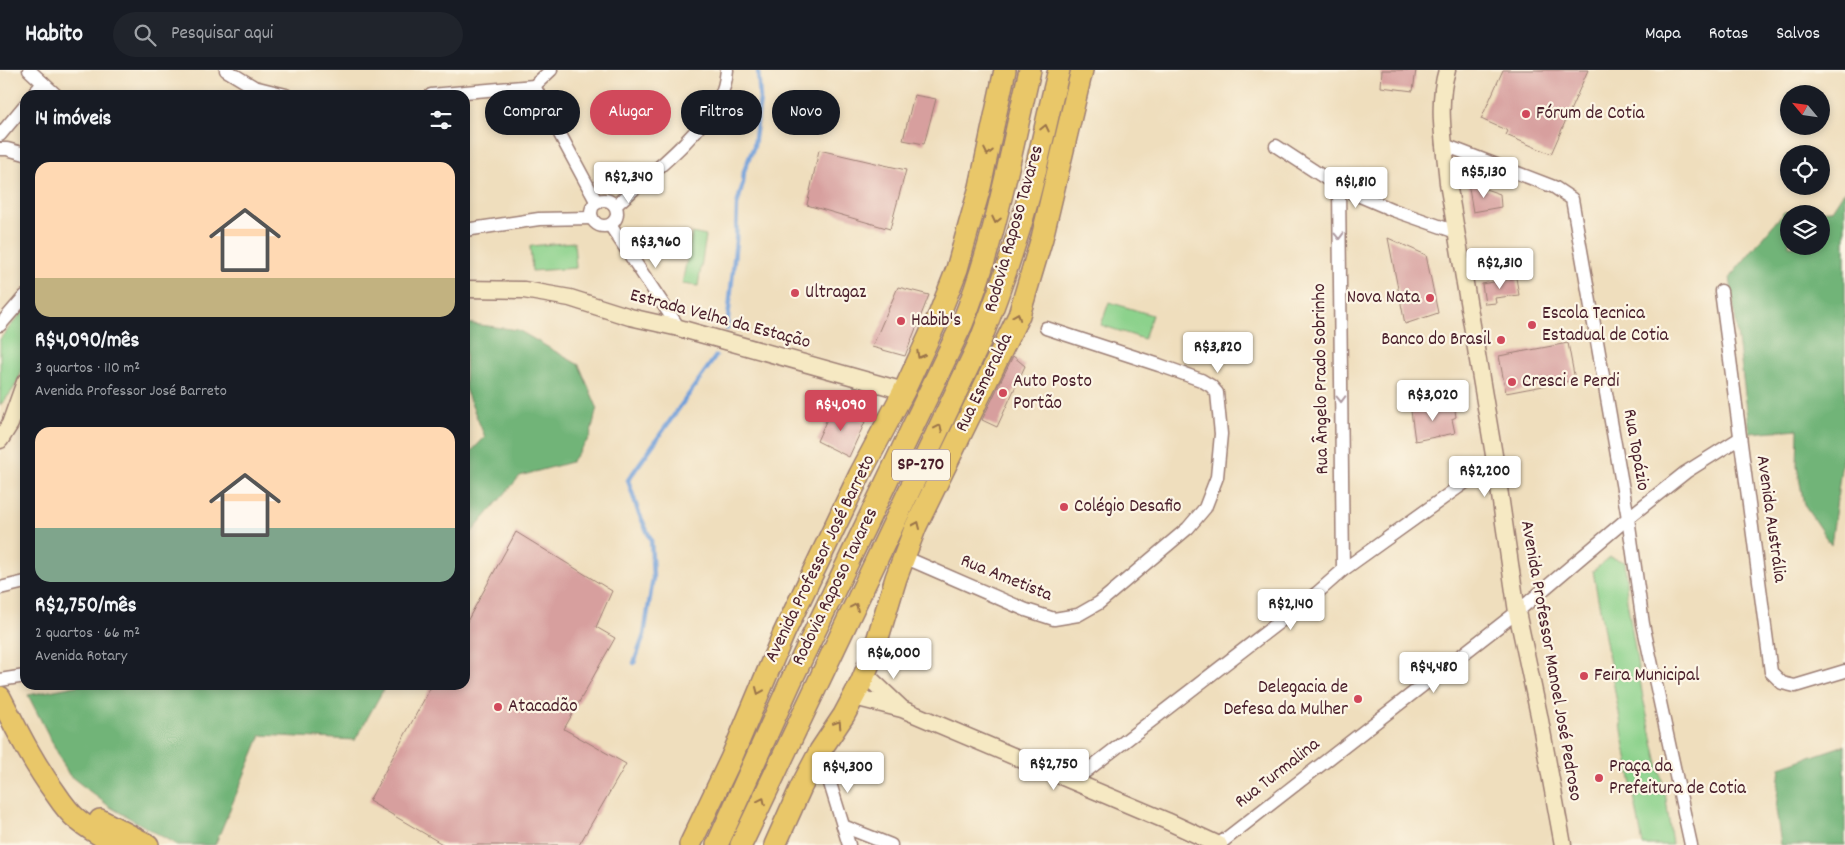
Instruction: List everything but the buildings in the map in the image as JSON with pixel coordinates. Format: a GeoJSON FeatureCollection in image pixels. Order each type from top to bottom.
{"type":"FeatureCollection","features":[{"type":"Feature","properties":{"kind":"highway","name":"Avenida Professor José Barreto"},"geometry":{"type":"LineString","coordinates":[[690,845],[731,759],[788,624],[860,474],[904,391],[932,331],[957,269],[982,179],[1005,70]]}},
{"type":"Feature","properties":{"kind":"highway","name":"Rodovia Raposo Tavares"},"geometry":{"type":"LineString","coordinates":[[716,845],[791,681],[965,317],[974,294],[992,233],[1030,70]]}},
{"type":"Feature","properties":{"kind":"highway","name":"Rodovia Raposo Tavares"},"geometry":{"type":"LineString","coordinates":[[741,845],[985,329],[998,297],[1018,234],[1059,70]]}},
{"type":"Feature","properties":{"kind":"highway","name":"Rua Esmeralda"},"geometry":{"type":"LineString","coordinates":[[775,845],[801,787],[820,751],[854,697],[865,674],[896,578],[916,526],[1019,315],[1042,238],[1082,70]]}},
{"type":"Feature","properties":{"kind":"highway"},"geometry":{"type":"LineString","coordinates":[[716,845],[722,819],[745,765],[844,552],[885,456],[904,391]]}},
{"type":"Feature","properties":{"kind":"highway"},"geometry":{"type":"LineString","coordinates":[[0,697],[29,754],[58,797],[77,820],[93,832],[117,845]]}},
{"type":"Feature","properties":{"kind":"highway"},"geometry":{"type":"LineString","coordinates":[[58,797],[148,845]]}},
{"type":"Feature","properties":{"kind":"street"},"geometry":{"type":"LineString","coordinates":[[28,70],[51,90]]}},
{"type":"Feature","properties":{"kind":"street"},"geometry":{"type":"LineString","coordinates":[[226,70],[254,86],[268,90]]}},
{"type":"Feature","properties":{"kind":"street"},"geometry":{"type":"LineString","coordinates":[[470,92],[534,86],[551,70]]}},
{"type":"Feature","properties":{"kind":"street"},"geometry":{"type":"LineString","coordinates":[[615,206],[677,150],[694,132],[720,98],[727,70]]}},
{"type":"Feature","properties":{"kind":"street","name":"Avenida Professor Manoel José Pedroso"},"geometry":{"type":"LineString","coordinates":[[1447,70],[1442,103],[1442,144],[1495,461],[1517,612],[1539,715],[1563,845]]}},
{"type":"Feature","properties":{"kind":"street"},"geometry":{"type":"LineString","coordinates":[[37,90],[43,83]]}},
{"type":"Feature","properties":{"kind":"street"},"geometry":{"type":"LineString","coordinates":[[534,86],[596,203],[592,218]]}},
{"type":"Feature","properties":{"kind":"street"},"geometry":{"type":"LineString","coordinates":[[0,135],[20,111]]}},
{"type":"Feature","properties":{"kind":"street","name":"Rua Topázio"},"geometry":{"type":"LineString","coordinates":[[1442,144],[1554,187],[1572,199],[1628,518],[1643,624],[1691,845]]}},
{"type":"Feature","properties":{"kind":"street"},"geometry":{"type":"LineString","coordinates":[[1276,146],[1339,187],[1393,210],[1456,232]]}},
{"type":"Feature","properties":{"kind":"street"},"geometry":{"type":"LineString","coordinates":[[0,149],[20,153]]}},
{"type":"Feature","properties":{"kind":"street","name":"Rua Ângelo Prado Sobrinho"},"geometry":{"type":"LineString","coordinates":[[1339,187],[1343,570]]}},
{"type":"Feature","properties":{"kind":"street"},"geometry":{"type":"LineString","coordinates":[[470,229],[539,219],[592,218],[600,225],[610,225],[617,217],[615,206],[610,202],[596,203]]}},
{"type":"Feature","properties":{"kind":"street"},"geometry":{"type":"LineString","coordinates":[[610,225],[678,328]]}},
{"type":"Feature","properties":{"kind":"street","name":"Estrada Velha da Estação"},"geometry":{"type":"LineString","coordinates":[[470,290],[524,290],[570,298],[630,317],[678,328],[904,391]]}},
{"type":"Feature","properties":{"kind":"street","name":"Avenida Austrália"},"geometry":{"type":"LineString","coordinates":[[1720,291],[1771,672],[1782,683],[1796,686],[1845,671]]}},
{"type":"Feature","properties":{"kind":"street"},"geometry":{"type":"LineString","coordinates":[[0,325],[20,302]]}},
{"type":"Feature","properties":{"kind":"street","name":"Rua Ametista"},"geometry":{"type":"LineString","coordinates":[[904,557],[1026,610],[1054,619],[1078,615],[1099,603],[1188,528],[1205,508],[1217,477],[1221,434],[1217,393],[1211,386],[1201,380],[1046,328]]}},
{"type":"Feature","properties":{"kind":"street"},"geometry":{"type":"LineString","coordinates":[[0,440],[10,424],[20,396]]}},
{"type":"Feature","properties":{"kind":"street","name":"Rua Turmalina"},"geometry":{"type":"LineString","coordinates":[[1218,845],[1517,612],[1628,518],[1686,472],[1740,438]]}},
{"type":"Feature","properties":{"kind":"street"},"geometry":{"type":"LineString","coordinates":[[1072,782],[1317,593],[1343,570],[1495,461]]}},
{"type":"Feature","properties":{"kind":"street"},"geometry":{"type":"LineString","coordinates":[[0,588],[20,583]]}},
{"type":"Feature","properties":{"kind":"street"},"geometry":{"type":"LineString","coordinates":[[865,674],[902,709]]}},
{"type":"Feature","properties":{"kind":"street"},"geometry":{"type":"LineString","coordinates":[[0,680],[20,677]]}},
{"type":"Feature","properties":{"kind":"street"},"geometry":{"type":"LineString","coordinates":[[854,697],[902,709],[1167,821],[1218,845]]}},
{"type":"Feature","properties":{"kind":"street"},"geometry":{"type":"LineString","coordinates":[[820,751],[849,845]]}},
{"type":"Feature","properties":{"kind":"street"},"geometry":{"type":"LineString","coordinates":[[843,826],[891,845]]}},
{"type":"Feature","properties":{"kind":"green space"},"geometry":{"type":"Polygon","coordinates":[[[1845,190],[1845,438],[1831,545],[1804,505],[1797,466],[1798,429],[1750,433],[1730,277],[1780,217],[1780,255],[1830,255],[1830,210],[1832,210],[1845,190]]]}},
{"type":"Feature","properties":{"kind":"green space"},"geometry":{"type":"Polygon","coordinates":[[[692,233],[706,236],[698,286],[682,284],[692,233]]]}},
{"type":"Feature","properties":{"kind":"green space"},"geometry":{"type":"Polygon","coordinates":[[[574,242],[576,268],[532,271],[530,246],[574,242]]]}},
{"type":"Feature","properties":{"kind":"green space"},"geometry":{"type":"Polygon","coordinates":[[[1109,302],[1152,315],[1144,339],[1101,325],[1109,302]]]}},
{"type":"Feature","properties":{"kind":"green space"},"geometry":{"type":"Polygon","coordinates":[[[20,315],[20,376],[10,394],[0,405],[0,339],[20,315]]]}},
{"type":"Feature","properties":{"kind":"green space"},"geometry":{"type":"Polygon","coordinates":[[[470,324],[518,330],[579,365],[597,407],[590,437],[571,462],[520,476],[470,534],[470,453],[485,437],[470,401],[470,324]]]}},
{"type":"Feature","properties":{"kind":"green space"},"geometry":{"type":"Polygon","coordinates":[[[1610,557],[1625,562],[1627,600],[1643,698],[1666,798],[1672,845],[1643,845],[1593,571],[1610,557]]]}},
{"type":"Feature","properties":{"kind":"green space"},"geometry":{"type":"Polygon","coordinates":[[[54,690],[383,690],[355,740],[261,735],[215,845],[177,845],[110,807],[69,775],[28,695],[54,690]]]}},
{"type":"Feature","properties":{"kind":"green space"},"geometry":{"type":"Polygon","coordinates":[[[1845,745],[1845,845],[1781,845],[1776,809],[1780,767],[1845,745]]]}},
{"type":"Feature","properties":{"kind":"waterway"},"geometry":{"type":"LineString","coordinates":[[727,329],[736,240],[737,205],[744,171],[754,146],[760,99],[758,70]]}},
{"type":"Feature","properties":{"kind":"waterway"},"geometry":{"type":"LineString","coordinates":[[634,663],[644,635],[653,578],[651,540],[638,511],[628,480],[716,356]]}},
{"type":"Feature","properties":{"kind":"place","name":"Fórum de Cotia"},"geometry":{"type":"Point","coordinates":[1526,114]}},
{"type":"Feature","properties":{"kind":"place","name":"Ultragaz"},"geometry":{"type":"Point","coordinates":[795,293]}},
{"type":"Feature","properties":{"kind":"place","name":"Nova Nata"},"geometry":{"type":"Point","coordinates":[1430,298]}},
{"type":"Feature","properties":{"kind":"place","name":"Habib's"},"geometry":{"type":"Point","coordinates":[901,321]}},
{"type":"Feature","properties":{"kind":"place","name":"Escola Tecnica Estadual de Cotia"},"geometry":{"type":"Point","coordinates":[1532,325]}},
{"type":"Feature","properties":{"kind":"place","name":"Banco do Brasil"},"geometry":{"type":"Point","coordinates":[1501,340]}},
{"type":"Feature","properties":{"kind":"place","name":"Cresci e Perdi"},"geometry":{"type":"Point","coordinates":[1512,382]}},
{"type":"Feature","properties":{"kind":"place","name":"Auto Posto Portão"},"geometry":{"type":"Point","coordinates":[1003,393]}},
{"type":"Feature","properties":{"kind":"place","name":"Colégio Desafio"},"geometry":{"type":"Point","coordinates":[1064,507]}},
{"type":"Feature","properties":{"kind":"place","name":"Feira Municipal"},"geometry":{"type":"Point","coordinates":[1584,676]}},
{"type":"Feature","properties":{"kind":"place","name":"Delegacia de Defesa da Mulher"},"geometry":{"type":"Point","coordinates":[1358,699]}},
{"type":"Feature","properties":{"kind":"place","name":"Atacadão"},"geometry":{"type":"Point","coordinates":[498,707]}},
{"type":"Feature","properties":{"kind":"place","name":"Praça da Prefeitura de Cotia"},"geometry":{"type":"Point","coordinates":[1599,778]}}]}
